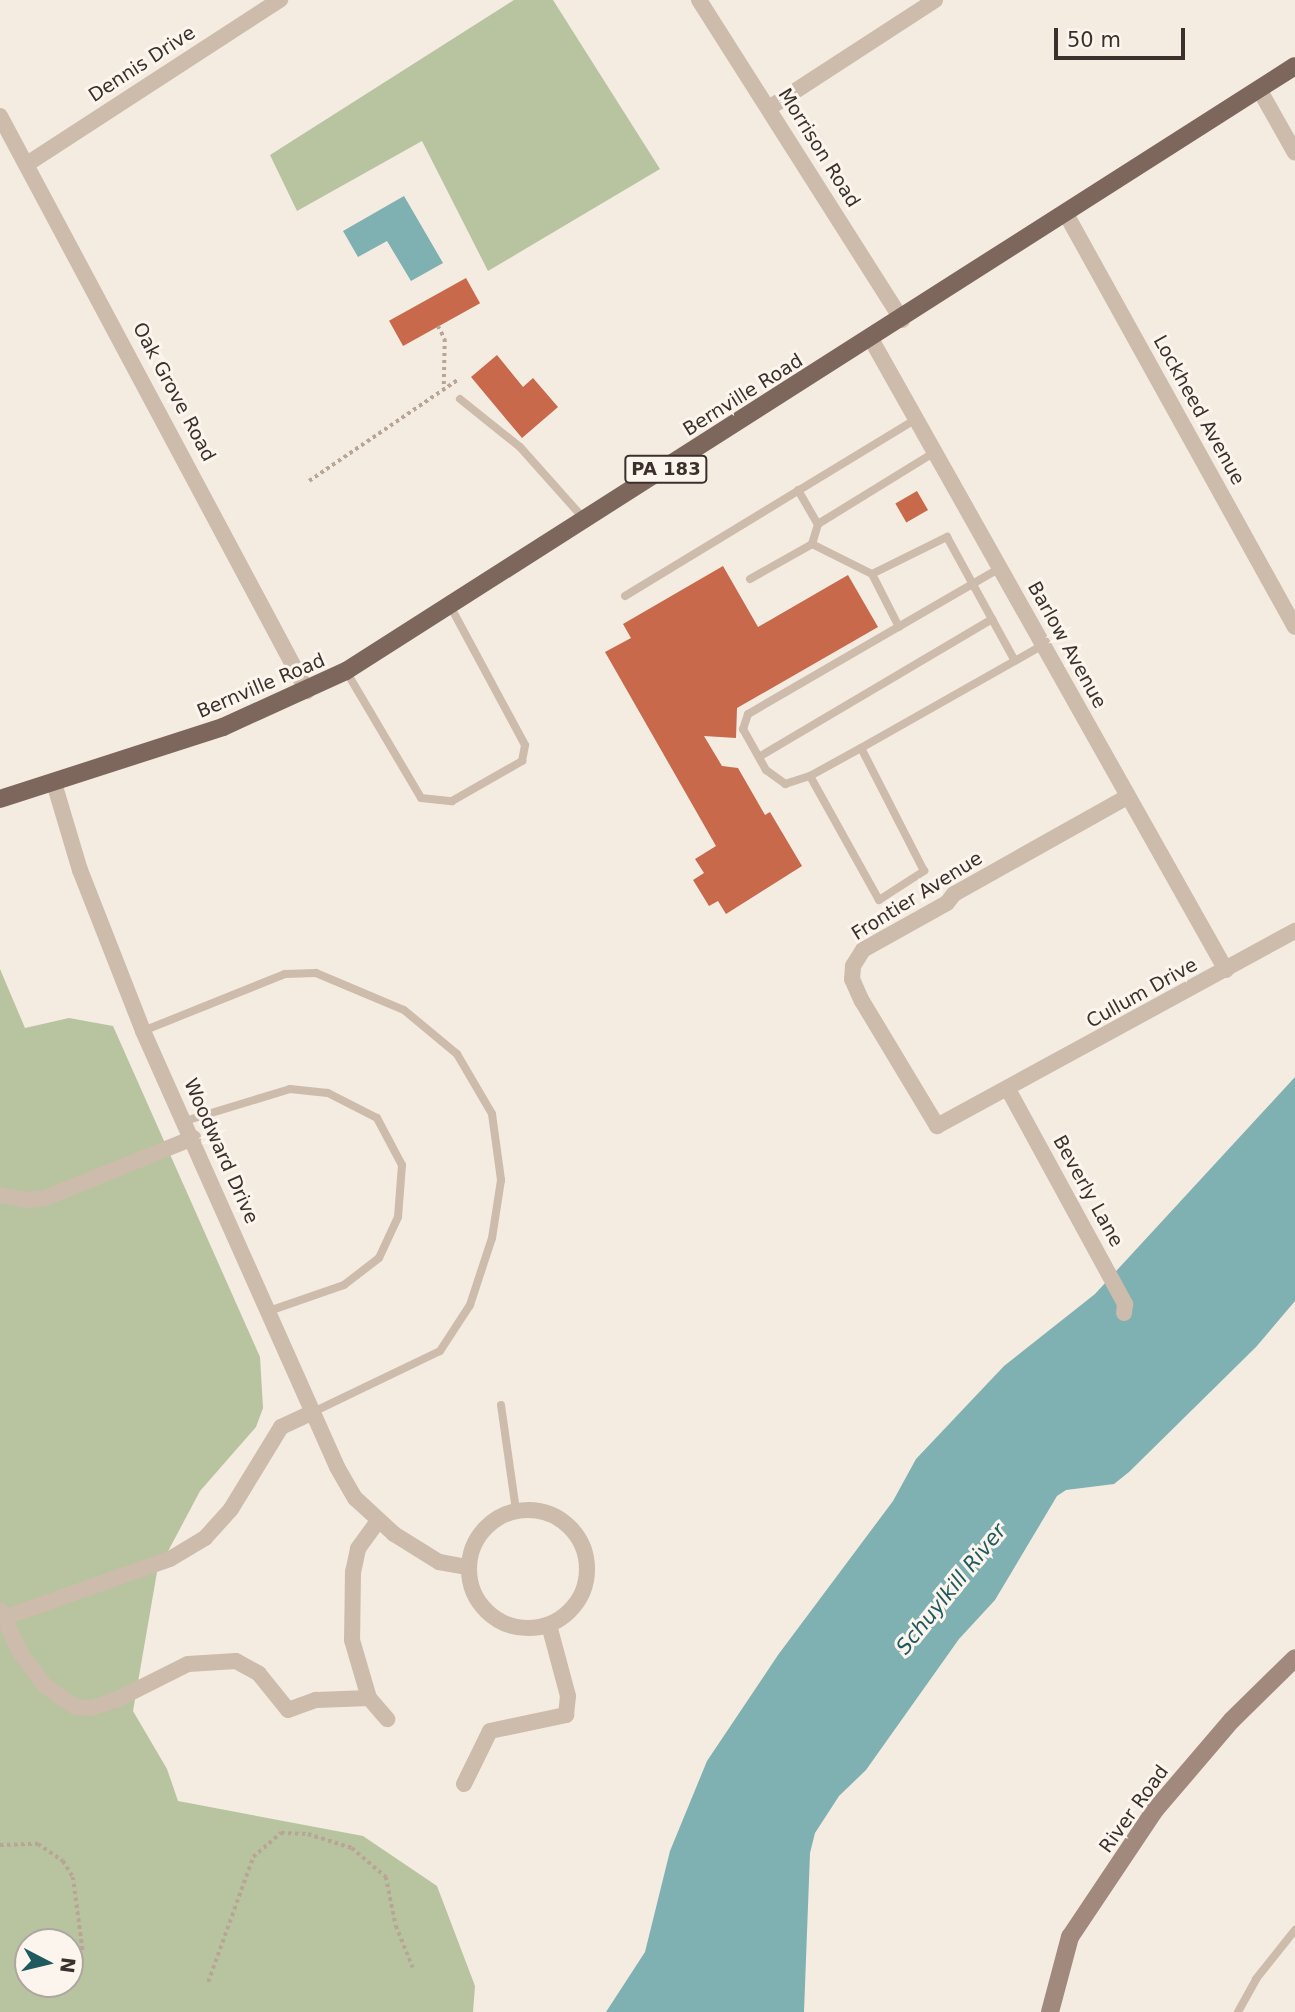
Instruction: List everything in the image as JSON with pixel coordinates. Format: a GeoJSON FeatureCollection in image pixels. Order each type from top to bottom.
{"type":"FeatureCollection","features":[{"type":"Feature","properties":{"kind":"main road","name":"Bernville Road"},"geometry":{"type":"LineString","coordinates":[[0,799],[223,727],[346,671],[902,320],[1295,66]]}},
{"type":"Feature","properties":{"kind":"street","name":"Dennis Drive"},"geometry":{"type":"LineString","coordinates":[[27,164],[280,0]]}},
{"type":"Feature","properties":{"kind":"street","name":"Morrison Road"},"geometry":{"type":"LineString","coordinates":[[699,0],[902,320]]}},
{"type":"Feature","properties":{"kind":"street"},"geometry":{"type":"LineString","coordinates":[[769,108],[935,0]]}},
{"type":"Feature","properties":{"kind":"street"},"geometry":{"type":"LineString","coordinates":[[1259,89],[1295,153]]}},
{"type":"Feature","properties":{"kind":"street","name":"Oak Grove Road"},"geometry":{"type":"LineString","coordinates":[[0,116],[307,691]]}},
{"type":"Feature","properties":{"kind":"street","name":"Lockheed Avenue"},"geometry":{"type":"LineString","coordinates":[[1066,214],[1295,626]]}},
{"type":"Feature","properties":{"kind":"street","name":"Barlow Avenue"},"geometry":{"type":"LineString","coordinates":[[872,339],[1226,970]]}},
{"type":"Feature","properties":{"kind":"street","name":"Woodward Drive"},"geometry":{"type":"LineString","coordinates":[[54,783],[80,870],[142,1031],[186,1121],[313,1412],[355,1498],[378,1521],[439,1562],[468,1567]]}},
{"type":"Feature","properties":{"kind":"street","name":"Frontier Avenue"},"geometry":{"type":"LineString","coordinates":[[1009,1091],[937,1126],[862,1000],[852,979],[853,966],[863,950],[1127,797]]}},
{"type":"Feature","properties":{"kind":"street","name":"Cullum Drive"},"geometry":{"type":"LineString","coordinates":[[1009,1091],[1295,931]]}},
{"type":"Feature","properties":{"kind":"street","name":"Beverly Lane"},"geometry":{"type":"LineString","coordinates":[[1009,1091],[1125,1304],[1124,1313]]}},
{"type":"Feature","properties":{"kind":"street"},"geometry":{"type":"LineString","coordinates":[[0,1195],[25,1200],[45,1198],[193,1138]]}},
{"type":"Feature","properties":{"kind":"street"},"geometry":{"type":"LineString","coordinates":[[313,1412],[281,1427],[231,1509],[205,1538],[170,1559],[1,1614],[21,1654],[44,1685],[76,1707],[90,1708],[116,1700],[188,1664],[236,1661],[259,1674],[288,1710],[316,1700],[369,1698]]}},
{"type":"Feature","properties":{"kind":"street"},"geometry":{"type":"LineString","coordinates":[[516,1511],[553,1515],[571,1528],[584,1548],[587,1571],[582,1594],[569,1613],[549,1625],[526,1629],[503,1624],[484,1610],[472,1590],[468,1567],[473,1544],[487,1525],[516,1511]]}},
{"type":"Feature","properties":{"kind":"street"},"geometry":{"type":"LineString","coordinates":[[378,1521],[358,1549],[353,1572],[352,1640],[369,1698],[387,1719]]}},
{"type":"Feature","properties":{"kind":"street"},"geometry":{"type":"LineString","coordinates":[[464,1784],[490,1731],[566,1715],[568,1696],[549,1625]]}},
{"type":"Feature","properties":{"kind":"street","name":"River Road"},"geometry":{"type":"LineString","coordinates":[[1050,2012],[1070,1937],[1155,1810],[1232,1720],[1295,1658]]}},
{"type":"Feature","properties":{"kind":"lane"},"geometry":{"type":"LineString","coordinates":[[460,399],[520,447],[585,520]]}},
{"type":"Feature","properties":{"kind":"lane"},"geometry":{"type":"LineString","coordinates":[[625,596],[916,419]]}},
{"type":"Feature","properties":{"kind":"lane"},"geometry":{"type":"LineString","coordinates":[[750,579],[812,544],[818,524],[935,452]]}},
{"type":"Feature","properties":{"kind":"lane"},"geometry":{"type":"LineString","coordinates":[[798,490],[818,524]]}},
{"type":"Feature","properties":{"kind":"lane"},"geometry":{"type":"LineString","coordinates":[[872,575],[947,537],[1015,661]]}},
{"type":"Feature","properties":{"kind":"lane"},"geometry":{"type":"LineString","coordinates":[[812,544],[872,575],[899,627]]}},
{"type":"Feature","properties":{"kind":"lane"},"geometry":{"type":"LineString","coordinates":[[1000,568],[748,714],[743,729],[766,770],[785,784],[810,776],[1043,645]]}},
{"type":"Feature","properties":{"kind":"lane"},"geometry":{"type":"LineString","coordinates":[[346,671],[421,798],[452,801],[522,761],[526,745],[450,606]]}},
{"type":"Feature","properties":{"kind":"lane"},"geometry":{"type":"LineString","coordinates":[[759,757],[992,619]]}},
{"type":"Feature","properties":{"kind":"lane"},"geometry":{"type":"LineString","coordinates":[[810,776],[879,900],[924,871],[861,748]]}},
{"type":"Feature","properties":{"kind":"lane"},"geometry":{"type":"LineString","coordinates":[[142,1031],[285,974],[316,973],[404,1010],[457,1054],[492,1114],[502,1180],[492,1238],[470,1305],[440,1351],[313,1412]]}},
{"type":"Feature","properties":{"kind":"lane"},"geometry":{"type":"LineString","coordinates":[[186,1121],[290,1089],[328,1093],[377,1118],[402,1165],[398,1217],[379,1258],[344,1285],[269,1311]]}},
{"type":"Feature","properties":{"kind":"lane"},"geometry":{"type":"LineString","coordinates":[[501,1405],[516,1511]]}},
{"type":"Feature","properties":{"kind":"lane"},"geometry":{"type":"LineString","coordinates":[[1237,2012],[1256,1979],[1295,1930]]}},
{"type":"Feature","properties":{"kind":"path"},"geometry":{"type":"LineString","coordinates":[[438,326],[445,339],[444,389]]}},
{"type":"Feature","properties":{"kind":"path"},"geometry":{"type":"LineString","coordinates":[[310,481],[459,379]]}},
{"type":"Feature","properties":{"kind":"path"},"geometry":{"type":"LineString","coordinates":[[208,1982],[253,1857],[281,1833],[308,1834],[352,1848],[386,1877],[396,1926],[414,1968]]}},
{"type":"Feature","properties":{"kind":"path"},"geometry":{"type":"LineString","coordinates":[[0,1845],[38,1844],[63,1861],[73,1877],[80,1928]]}},
{"type":"Feature","properties":{"kind":"green space"},"geometry":{"type":"Polygon","coordinates":[[[514,0],[553,0],[660,169],[488,271],[422,141],[297,211],[270,155],[514,0]]]}},
{"type":"Feature","properties":{"kind":"green space"},"geometry":{"type":"Polygon","coordinates":[[[0,969],[25,1028],[69,1018],[113,1026],[260,1357],[263,1408],[256,1427],[200,1491],[157,1572],[133,1711],[167,1769],[178,1801],[363,1836],[437,1886],[475,1986],[473,2012],[0,2012],[0,969]]]}},
{"type":"Feature","properties":{"kind":"water"},"geometry":{"type":"Polygon","coordinates":[[[404,196],[443,263],[411,281],[387,241],[358,257],[343,231],[404,196]]]}},
{"type":"Feature","properties":{"kind":"water","name":"Schuylkill River"},"geometry":{"type":"Polygon","coordinates":[[[1295,1077],[1295,1301],[1256,1347],[1129,1472],[1114,1484],[1066,1490],[1057,1496],[995,1600],[959,1639],[866,1770],[839,1796],[815,1833],[810,1853],[804,2012],[606,2012],[645,1952],[670,1851],[707,1761],[778,1655],[893,1501],[916,1459],[1004,1366],[1095,1294],[1295,1077]]]}},
{"type":"Feature","properties":{"kind":"building"},"geometry":{"type":"Polygon","coordinates":[[[466,278],[480,303],[403,346],[389,321],[466,278]]]}},
{"type":"Feature","properties":{"kind":"building"},"geometry":{"type":"Polygon","coordinates":[[[497,355],[523,387],[533,378],[558,407],[522,438],[471,377],[497,355]]]}},
{"type":"Feature","properties":{"kind":"building"},"geometry":{"type":"Polygon","coordinates":[[[917,491],[928,510],[906,523],[895,504],[917,491]]]}},
{"type":"Feature","properties":{"kind":"building"},"geometry":{"type":"Polygon","coordinates":[[[723,566],[758,627],[848,575],[878,627],[737,708],[736,738],[704,736],[722,766],[738,768],[765,815],[770,812],[802,866],[726,914],[718,901],[709,906],[693,880],[704,873],[695,859],[716,846],[605,652],[631,638],[623,624],[723,566]]]}}]}
